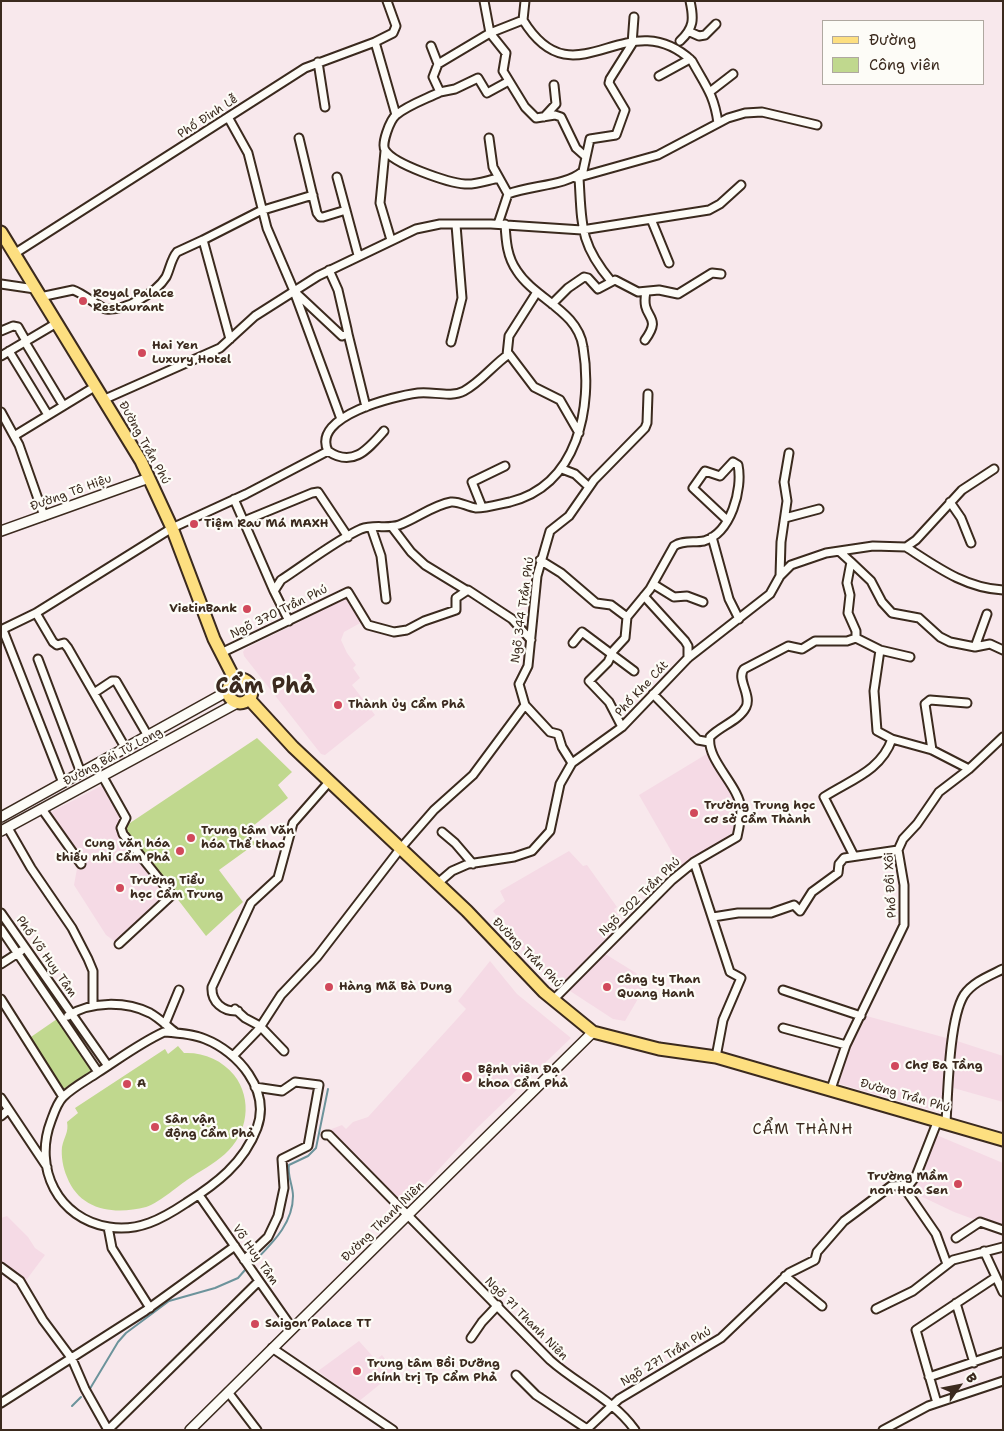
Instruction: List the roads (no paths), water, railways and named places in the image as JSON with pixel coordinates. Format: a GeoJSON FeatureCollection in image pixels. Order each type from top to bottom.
{"type":"FeatureCollection","features":[{"type":"Feature","properties":{"kind":"main road","name":"Đường Trần Phú"},"geometry":{"type":"LineString","coordinates":[[1,232],[55,324],[105,399],[149,478],[172,528],[221,653],[235,680]]}},
{"type":"Feature","properties":{"kind":"main road"},"geometry":{"type":"LineString","coordinates":[[235,680],[245,680],[251,686],[249,699],[237,703],[231,699],[228,691],[235,680]]}},
{"type":"Feature","properties":{"kind":"main road","name":"Đường Trần Phú"},"geometry":{"type":"LineString","coordinates":[[249,699],[293,747],[438,883],[544,992],[593,1032],[658,1049],[716,1057],[1003,1140]]}},
{"type":"Feature","properties":{"kind":"street","name":"Phố Đinh Lễ"},"geometry":{"type":"LineString","coordinates":[[14,254],[228,117],[318,62],[375,42],[396,30],[387,1]]}},
{"type":"Feature","properties":{"kind":"street"},"geometry":{"type":"LineString","coordinates":[[484,1],[490,33],[506,53],[502,70],[531,115],[536,118],[555,115],[560,117],[576,148],[585,156]]}},
{"type":"Feature","properties":{"kind":"street"},"geometry":{"type":"LineString","coordinates":[[525,1],[523,20],[538,40],[551,46],[571,45]]}},
{"type":"Feature","properties":{"kind":"street"},"geometry":{"type":"LineString","coordinates":[[680,41],[690,32],[693,16],[690,1]]}},
{"type":"Feature","properties":{"kind":"street"},"geometry":{"type":"LineString","coordinates":[[569,180],[583,172],[590,139],[592,137],[614,136],[622,120],[625,110],[610,83],[610,79],[632,44],[638,17],[625,18]]}},
{"type":"Feature","properties":{"kind":"street"},"geometry":{"type":"LineString","coordinates":[[440,92],[433,76],[438,64],[490,33],[523,20]]}},
{"type":"Feature","properties":{"kind":"street"},"geometry":{"type":"LineString","coordinates":[[690,32],[699,36],[705,35],[716,24]]}},
{"type":"Feature","properties":{"kind":"street"},"geometry":{"type":"LineString","coordinates":[[674,35],[680,41],[711,91],[718,123]]}},
{"type":"Feature","properties":{"kind":"street"},"geometry":{"type":"LineString","coordinates":[[375,42],[396,115]]}},
{"type":"Feature","properties":{"kind":"street"},"geometry":{"type":"LineString","coordinates":[[432,46],[438,64]]}},
{"type":"Feature","properties":{"kind":"street"},"geometry":{"type":"LineString","coordinates":[[659,76],[690,59]]}},
{"type":"Feature","properties":{"kind":"street"},"geometry":{"type":"LineString","coordinates":[[318,62],[325,106]]}},
{"type":"Feature","properties":{"kind":"street"},"geometry":{"type":"LineString","coordinates":[[711,91],[733,74]]}},
{"type":"Feature","properties":{"kind":"street"},"geometry":{"type":"LineString","coordinates":[[391,240],[380,203],[387,131],[396,115],[440,92],[455,89],[478,78],[487,92],[509,81]]}},
{"type":"Feature","properties":{"kind":"street"},"geometry":{"type":"LineString","coordinates":[[544,117],[556,104],[554,85]]}},
{"type":"Feature","properties":{"kind":"street"},"geometry":{"type":"LineString","coordinates":[[508,194],[532,186],[578,178],[664,152],[728,118],[753,111],[817,125]]}},
{"type":"Feature","properties":{"kind":"street"},"geometry":{"type":"LineString","coordinates":[[228,117],[248,153],[262,210],[341,419]]}},
{"type":"Feature","properties":{"kind":"street"},"geometry":{"type":"LineString","coordinates":[[299,138],[320,217],[346,210]]}},
{"type":"Feature","properties":{"kind":"street"},"geometry":{"type":"LineString","coordinates":[[274,591],[281,580],[362,529],[392,527],[449,503],[482,507],[524,498],[546,484],[562,469],[579,432],[586,398],[582,341],[577,330],[552,304],[525,281],[512,263],[501,224],[508,194],[493,168],[490,138]]}},
{"type":"Feature","properties":{"kind":"street"},"geometry":{"type":"LineString","coordinates":[[385,146],[408,165],[456,182],[473,184],[499,178]]}},
{"type":"Feature","properties":{"kind":"street"},"geometry":{"type":"LineString","coordinates":[[337,177],[358,255]]}},
{"type":"Feature","properties":{"kind":"street"},"geometry":{"type":"LineString","coordinates":[[578,178],[582,230],[591,251],[612,281],[638,292],[659,290],[678,294],[712,273],[721,274]]}},
{"type":"Feature","properties":{"kind":"street"},"geometry":{"type":"LineString","coordinates":[[105,399],[220,348],[255,316],[329,270],[391,240],[429,225],[501,224],[582,230],[708,210],[720,204],[741,184]]}},
{"type":"Feature","properties":{"kind":"street"},"geometry":{"type":"LineString","coordinates":[[1,284],[38,293],[73,290],[105,309],[126,305],[156,288],[163,281],[176,252],[262,210],[313,195]]}},
{"type":"Feature","properties":{"kind":"street"},"geometry":{"type":"LineString","coordinates":[[651,219],[668,263]]}},
{"type":"Feature","properties":{"kind":"street"},"geometry":{"type":"LineString","coordinates":[[451,342],[462,298],[456,225]]}},
{"type":"Feature","properties":{"kind":"street"},"geometry":{"type":"LineString","coordinates":[[203,240],[230,339]]}},
{"type":"Feature","properties":{"kind":"street"},"geometry":{"type":"LineString","coordinates":[[329,270],[338,290],[366,407]]}},
{"type":"Feature","properties":{"kind":"street"},"geometry":{"type":"LineString","coordinates":[[552,304],[568,288],[584,277],[588,278],[598,289],[612,281]]}},
{"type":"Feature","properties":{"kind":"street"},"geometry":{"type":"LineString","coordinates":[[294,291],[342,336],[348,334]]}},
{"type":"Feature","properties":{"kind":"street"},"geometry":{"type":"LineString","coordinates":[[384,431],[363,454],[344,457],[335,456],[328,451],[325,441],[327,434],[341,419],[390,398],[420,392],[464,391],[507,355],[509,336],[537,292]]}},
{"type":"Feature","properties":{"kind":"street"},"geometry":{"type":"LineString","coordinates":[[645,340],[654,328],[654,323],[645,308],[646,292]]}},
{"type":"Feature","properties":{"kind":"street"},"geometry":{"type":"LineString","coordinates":[[1,356],[55,324]]}},
{"type":"Feature","properties":{"kind":"street"},"geometry":{"type":"LineString","coordinates":[[1,331],[17,326],[64,405]]}},
{"type":"Feature","properties":{"kind":"street"},"geometry":{"type":"LineString","coordinates":[[9,352],[48,415]]}},
{"type":"Feature","properties":{"kind":"street"},"geometry":{"type":"LineString","coordinates":[[507,355],[511,355],[534,387],[560,400],[579,432]]}},
{"type":"Feature","properties":{"kind":"street"},"geometry":{"type":"LineString","coordinates":[[14,436],[96,386]]}},
{"type":"Feature","properties":{"kind":"street","name":"Ngõ 344 Trần Phú"},"geometry":{"type":"LineString","coordinates":[[525,705],[519,684],[528,666],[540,560],[550,531],[569,516],[589,486],[645,428],[648,417],[648,394]]}},
{"type":"Feature","properties":{"kind":"street"},"geometry":{"type":"LineString","coordinates":[[1,412],[14,436],[44,516]]}},
{"type":"Feature","properties":{"kind":"street"},"geometry":{"type":"LineString","coordinates":[[62,783],[2,630],[36,612],[172,528],[328,451]]}},
{"type":"Feature","properties":{"kind":"street"},"geometry":{"type":"LineString","coordinates":[[780,576],[780,558],[787,501],[784,482],[789,453]]}},
{"type":"Feature","properties":{"kind":"street"},"geometry":{"type":"LineString","coordinates":[[622,727],[609,702],[589,681],[608,662],[625,638],[627,617],[653,584],[676,544],[705,541],[720,531],[727,520],[739,486],[738,469],[736,463],[733,462],[720,476],[705,471],[693,488],[727,520]]}},
{"type":"Feature","properties":{"kind":"street"},"geometry":{"type":"LineString","coordinates":[[482,507],[472,482],[505,466]]}},
{"type":"Feature","properties":{"kind":"street"},"geometry":{"type":"LineString","coordinates":[[562,469],[575,474],[589,486]]}},
{"type":"Feature","properties":{"kind":"street"},"geometry":{"type":"LineString","coordinates":[[906,547],[916,540],[962,490],[994,469]]}},
{"type":"Feature","properties":{"kind":"street","name":"Đường Tô Hiệu"},"geometry":{"type":"LineString","coordinates":[[1,531],[149,478]]}},
{"type":"Feature","properties":{"kind":"street"},"geometry":{"type":"LineString","coordinates":[[244,521],[315,492],[320,494],[348,537]]}},
{"type":"Feature","properties":{"kind":"street"},"geometry":{"type":"LineString","coordinates":[[234,499],[289,621]]}},
{"type":"Feature","properties":{"kind":"street"},"geometry":{"type":"LineString","coordinates":[[950,502],[962,518],[971,543]]}},
{"type":"Feature","properties":{"kind":"street"},"geometry":{"type":"LineString","coordinates":[[785,518],[819,509]]}},
{"type":"Feature","properties":{"kind":"street"},"geometry":{"type":"LineString","coordinates":[[371,527],[381,556],[386,598]]}},
{"type":"Feature","properties":{"kind":"street"},"geometry":{"type":"LineString","coordinates":[[392,527],[411,552],[425,565],[512,619],[531,640]]}},
{"type":"Feature","properties":{"kind":"street"},"geometry":{"type":"LineString","coordinates":[[712,537],[729,599],[739,619]]}},
{"type":"Feature","properties":{"kind":"street"},"geometry":{"type":"LineString","coordinates":[[780,558],[791,565],[815,555],[873,546],[906,547],[966,583],[983,588],[1003,590]]}},
{"type":"Feature","properties":{"kind":"street"},"geometry":{"type":"LineString","coordinates":[[840,552],[871,580],[888,610],[918,618],[940,637],[950,642],[976,647],[990,644],[1003,650]]}},
{"type":"Feature","properties":{"kind":"street"},"geometry":{"type":"LineString","coordinates":[[540,560],[561,573],[596,603],[611,605],[627,617]]}},
{"type":"Feature","properties":{"kind":"street"},"geometry":{"type":"LineString","coordinates":[[850,562],[847,583],[850,595],[848,613],[856,631],[856,638]]}},
{"type":"Feature","properties":{"kind":"street","name":"Phố Khe Cát"},"geometry":{"type":"LineString","coordinates":[[438,883],[452,871],[473,864],[527,853],[542,842],[550,830],[560,784],[572,763],[622,727],[688,658],[770,594],[780,576],[791,565]]}},
{"type":"Feature","properties":{"kind":"street"},"geometry":{"type":"LineString","coordinates":[[653,584],[674,597],[687,596],[703,602]]}},
{"type":"Feature","properties":{"kind":"street","name":"Ngõ 370 Trần Phú"},"geometry":{"type":"LineString","coordinates":[[221,653],[347,592],[351,594],[368,625],[394,632],[407,630],[424,621],[454,612],[456,598],[466,590]]}},
{"type":"Feature","properties":{"kind":"street"},"geometry":{"type":"LineString","coordinates":[[644,596],[688,646],[688,658]]}},
{"type":"Feature","properties":{"kind":"street"},"geometry":{"type":"LineString","coordinates":[[36,612],[53,642],[58,645],[64,643],[68,648],[126,749]]}},
{"type":"Feature","properties":{"kind":"street"},"geometry":{"type":"LineString","coordinates":[[976,647],[987,614]]}},
{"type":"Feature","properties":{"kind":"street"},"geometry":{"type":"LineString","coordinates":[[573,643],[582,632],[634,671]]}},
{"type":"Feature","properties":{"kind":"street"},"geometry":{"type":"LineString","coordinates":[[653,694],[698,740],[708,742],[714,733],[732,722],[747,705],[748,698],[742,677],[744,669],[788,646],[802,648],[815,641],[846,641],[856,638],[880,650],[910,657]]}},
{"type":"Feature","properties":{"kind":"street"},"geometry":{"type":"LineString","coordinates":[[880,650],[874,691],[876,727],[881,734],[932,750],[969,768]]}},
{"type":"Feature","properties":{"kind":"street"},"geometry":{"type":"LineString","coordinates":[[38,660],[81,773]]}},
{"type":"Feature","properties":{"kind":"street"},"geometry":{"type":"LineString","coordinates":[[94,693],[112,681],[116,681],[156,748]]}},
{"type":"Feature","properties":{"kind":"street","name":"Đường Bái Tử Long"},"geometry":{"type":"LineString","coordinates":[[1,817],[228,691]]}},
{"type":"Feature","properties":{"kind":"street"},"geometry":{"type":"LineString","coordinates":[[932,750],[925,704],[930,700],[967,703]]}},
{"type":"Feature","properties":{"kind":"street","name":"Đường Bái Tử Long"},"geometry":{"type":"LineString","coordinates":[[5,830],[237,703]]}},
{"type":"Feature","properties":{"kind":"street"},"geometry":{"type":"LineString","coordinates":[[234,1056],[260,1026],[282,995],[317,957],[400,848],[434,810],[473,775],[525,705],[550,732],[558,734],[562,747],[572,763]]}},
{"type":"Feature","properties":{"kind":"street","name":"Phố Đồi Xôi"},"geometry":{"type":"LineString","coordinates":[[831,1089],[846,1046],[904,925],[904,885],[898,850],[903,839],[917,824],[939,792],[969,768],[1003,736]]}},
{"type":"Feature","properties":{"kind":"street"},"geometry":{"type":"LineString","coordinates":[[854,856],[824,797],[867,772],[887,753],[892,739]]}},
{"type":"Feature","properties":{"kind":"street","name":"Ngõ 302 Trần Phú"},"geometry":{"type":"LineString","coordinates":[[554,999],[647,903],[694,862],[737,837],[740,809],[738,798],[708,742]]}},
{"type":"Feature","properties":{"kind":"street"},"geometry":{"type":"LineString","coordinates":[[103,777],[126,818],[120,828],[123,834],[172,895],[119,944]]}},
{"type":"Feature","properties":{"kind":"street"},"geometry":{"type":"LineString","coordinates":[[284,1051],[260,1026],[245,1018],[236,1009],[230,1011],[219,1005],[213,999],[212,987],[250,903],[278,878],[293,823],[329,782]]}},
{"type":"Feature","properties":{"kind":"street"},"geometry":{"type":"LineString","coordinates":[[54,788],[61,799]]}},
{"type":"Feature","properties":{"kind":"street"},"geometry":{"type":"LineString","coordinates":[[42,810],[81,864]]}},
{"type":"Feature","properties":{"kind":"street"},"geometry":{"type":"LineString","coordinates":[[5,830],[72,928],[93,971],[93,1005]]}},
{"type":"Feature","properties":{"kind":"street"},"geometry":{"type":"LineString","coordinates":[[442,832],[455,843],[473,864]]}},
{"type":"Feature","properties":{"kind":"street"},"geometry":{"type":"LineString","coordinates":[[713,917],[738,913],[771,914],[794,905],[800,911],[812,892],[838,873],[840,861],[844,858],[898,850]]}},
{"type":"Feature","properties":{"kind":"street"},"geometry":{"type":"LineString","coordinates":[[694,862],[730,972],[741,978],[723,1020],[716,1057]]}},
{"type":"Feature","properties":{"kind":"street","name":"Phố Võ Huy Tâm"},"geometry":{"type":"LineString","coordinates":[[1,913],[108,1066]]}},
{"type":"Feature","properties":{"kind":"street","name":"Phố Võ Huy Tâm"},"geometry":{"type":"LineString","coordinates":[[1,929],[98,1072]]}},
{"type":"Feature","properties":{"kind":"street"},"geometry":{"type":"LineString","coordinates":[[1,964],[26,948]]}},
{"type":"Feature","properties":{"kind":"street","name":"Ngõ 271 Trần Phú"},"geometry":{"type":"LineString","coordinates":[[586,1429],[626,1394],[721,1338],[786,1276],[815,1260],[817,1252],[844,1221],[891,1186],[908,1185],[916,1176],[942,1121],[949,1063],[961,1002],[974,985],[1003,969]]}},
{"type":"Feature","properties":{"kind":"street"},"geometry":{"type":"LineString","coordinates":[[164,1024],[179,990]]}},
{"type":"Feature","properties":{"kind":"street"},"geometry":{"type":"LineString","coordinates":[[783,990],[860,1016]]}},
{"type":"Feature","properties":{"kind":"street"},"geometry":{"type":"LineString","coordinates":[[1,999],[63,1097]]}},
{"type":"Feature","properties":{"kind":"street","name":"Phố Võ Huy Tâm"},"geometry":{"type":"LineString","coordinates":[[63,1019],[71,1013],[93,1005],[102,1004],[138,1009],[150,1013],[175,1032]]}},
{"type":"Feature","properties":{"kind":"street"},"geometry":{"type":"LineString","coordinates":[[783,1028],[846,1046]]}},
{"type":"Feature","properties":{"kind":"street","name":"Phố Võ Huy Tâm"},"geometry":{"type":"LineString","coordinates":[[164,1032],[175,1032],[204,1038],[228,1050],[255,1087],[260,1111],[258,1126],[240,1160],[219,1181],[161,1219],[140,1226],[116,1229],[97,1226],[74,1213],[58,1198],[50,1180],[45,1150],[48,1128],[63,1097],[98,1072],[144,1042],[164,1032]]}},
{"type":"Feature","properties":{"kind":"street","name":"Đường Thanh Niên"},"geometry":{"type":"LineString","coordinates":[[190,1430],[292,1328],[409,1216],[593,1032]]}},
{"type":"Feature","properties":{"kind":"street"},"geometry":{"type":"LineString","coordinates":[[244,1260],[273,1229],[284,1188],[282,1159],[308,1146],[319,1085],[295,1082],[282,1091],[255,1087]]}},
{"type":"Feature","properties":{"kind":"street"},"geometry":{"type":"LineString","coordinates":[[1,1098],[48,1168]]}},
{"type":"Feature","properties":{"kind":"street"},"geometry":{"type":"LineString","coordinates":[[1,1116],[8,1110]]}},
{"type":"Feature","properties":{"kind":"street","name":"Ngõ 71 Thanh Niên"},"geometry":{"type":"LineString","coordinates":[[326,1135],[570,1378],[614,1405],[635,1430]]}},
{"type":"Feature","properties":{"kind":"street"},"geometry":{"type":"LineString","coordinates":[[903,1186],[936,1234],[947,1264]]}},
{"type":"Feature","properties":{"kind":"street","name":"Võ Huy Tâm"},"geometry":{"type":"LineString","coordinates":[[199,1195],[292,1328]]}},
{"type":"Feature","properties":{"kind":"street"},"geometry":{"type":"LineString","coordinates":[[956,1238],[980,1222],[1003,1230]]}},
{"type":"Feature","properties":{"kind":"street"},"geometry":{"type":"LineString","coordinates":[[108,1227],[112,1248],[150,1308]]}},
{"type":"Feature","properties":{"kind":"street"},"geometry":{"type":"LineString","coordinates":[[1,1403],[150,1308],[235,1246]]}},
{"type":"Feature","properties":{"kind":"street"},"geometry":{"type":"LineString","coordinates":[[876,1309],[913,1292],[958,1257],[1003,1247]]}},
{"type":"Feature","properties":{"kind":"street"},"geometry":{"type":"LineString","coordinates":[[984,1251],[1003,1292]]}},
{"type":"Feature","properties":{"kind":"street"},"geometry":{"type":"LineString","coordinates":[[1,1267],[20,1281],[43,1320],[72,1359],[85,1389],[108,1430],[259,1281]]}},
{"type":"Feature","properties":{"kind":"street"},"geometry":{"type":"LineString","coordinates":[[786,1276],[822,1306]]}},
{"type":"Feature","properties":{"kind":"street"},"geometry":{"type":"LineString","coordinates":[[937,1403],[916,1330],[996,1277]]}},
{"type":"Feature","properties":{"kind":"street"},"geometry":{"type":"LineString","coordinates":[[956,1303],[974,1363]]}},
{"type":"Feature","properties":{"kind":"street"},"geometry":{"type":"LineString","coordinates":[[471,1338],[482,1322],[498,1305]]}},
{"type":"Feature","properties":{"kind":"street"},"geometry":{"type":"LineString","coordinates":[[272,1348],[393,1430]]}},
{"type":"Feature","properties":{"kind":"street"},"geometry":{"type":"LineString","coordinates":[[929,1377],[1003,1352]]}},
{"type":"Feature","properties":{"kind":"street"},"geometry":{"type":"LineString","coordinates":[[516,1375],[536,1395],[586,1429]]}},
{"type":"Feature","properties":{"kind":"street"},"geometry":{"type":"LineString","coordinates":[[883,1430],[917,1410],[1003,1381]]}},
{"type":"Feature","properties":{"kind":"street"},"geometry":{"type":"LineString","coordinates":[[228,1392],[258,1430]]}},
{"type":"Feature","properties":{"kind":"waterway"},"geometry":{"type":"LineString","coordinates":[[252,1264],[279,1234],[289,1216],[293,1196],[289,1165],[308,1156],[316,1148],[328,1089]]}},
{"type":"Feature","properties":{"kind":"waterway"},"geometry":{"type":"LineString","coordinates":[[88,1392],[118,1342],[126,1333],[169,1301],[215,1288],[238,1278],[245,1270]]}},
{"type":"Feature","properties":{"kind":"waterway"},"geometry":{"type":"LineString","coordinates":[[72,1406],[81,1397]]}},
{"type":"Feature","properties":{"kind":"place","name":"Royal Palace Restaurant"},"geometry":{"type":"Point","coordinates":[83,301]}},
{"type":"Feature","properties":{"kind":"place","name":"Hai Yen Luxury Hotel"},"geometry":{"type":"Point","coordinates":[142,353]}},
{"type":"Feature","properties":{"kind":"place","name":"Tiệm Rau Má MAXH"},"geometry":{"type":"Point","coordinates":[194,524]}},
{"type":"Feature","properties":{"kind":"place","name":"VietinBank"},"geometry":{"type":"Point","coordinates":[247,609]}},
{"type":"Feature","properties":{"kind":"place","name":"Thành ủy Cẩm Phả"},"geometry":{"type":"Point","coordinates":[338,705]}},
{"type":"Feature","properties":{"kind":"place","name":"Trường Trung học cơ sở Cẩm Thành"},"geometry":{"type":"Point","coordinates":[694,813]}},
{"type":"Feature","properties":{"kind":"place","name":"Trung tâm Văn hóa Thể thao"},"geometry":{"type":"Point","coordinates":[191,838]}},
{"type":"Feature","properties":{"kind":"place","name":"Cung văn hóa thiếu nhi Cẩm Phả"},"geometry":{"type":"Point","coordinates":[180,851]}},
{"type":"Feature","properties":{"kind":"place","name":"Trường Tiểu học Cẩm Trung"},"geometry":{"type":"Point","coordinates":[120,888]}},
{"type":"Feature","properties":{"kind":"place","name":"Hàng Mã Bà Dung"},"geometry":{"type":"Point","coordinates":[329,987]}},
{"type":"Feature","properties":{"kind":"place","name":"Công ty Than Quang Hanh"},"geometry":{"type":"Point","coordinates":[607,987]}},
{"type":"Feature","properties":{"kind":"place","name":"Chợ Ba Tầng"},"geometry":{"type":"Point","coordinates":[895,1066]}},
{"type":"Feature","properties":{"kind":"place","name":"Bệnh viện Đa khoa Cẩm Phả"},"geometry":{"type":"Point","coordinates":[467,1077]}},
{"type":"Feature","properties":{"kind":"place","name":"A"},"geometry":{"type":"Point","coordinates":[127,1084]}},
{"type":"Feature","properties":{"kind":"place","name":"Sân vận động Cẩm Phả"},"geometry":{"type":"Point","coordinates":[155,1127]}},
{"type":"Feature","properties":{"kind":"place","name":"Trường Mầm non Hoa Sen"},"geometry":{"type":"Point","coordinates":[958,1184]}},
{"type":"Feature","properties":{"kind":"place","name":"Saigon Palace TT"},"geometry":{"type":"Point","coordinates":[255,1324]}},
{"type":"Feature","properties":{"kind":"place","name":"Trung tâm Bồi Dưỡng chính trị Tp Cẩm Phả"},"geometry":{"type":"Point","coordinates":[357,1371]}},
{"type":"Feature","properties":{"kind":"district","name":"Cẩm Phả"},"geometry":{"type":"Point","coordinates":[265,687]}},
{"type":"Feature","properties":{"kind":"district","name":"CẨM THÀNH"},"geometry":{"type":"Point","coordinates":[803,1130]}}]}
